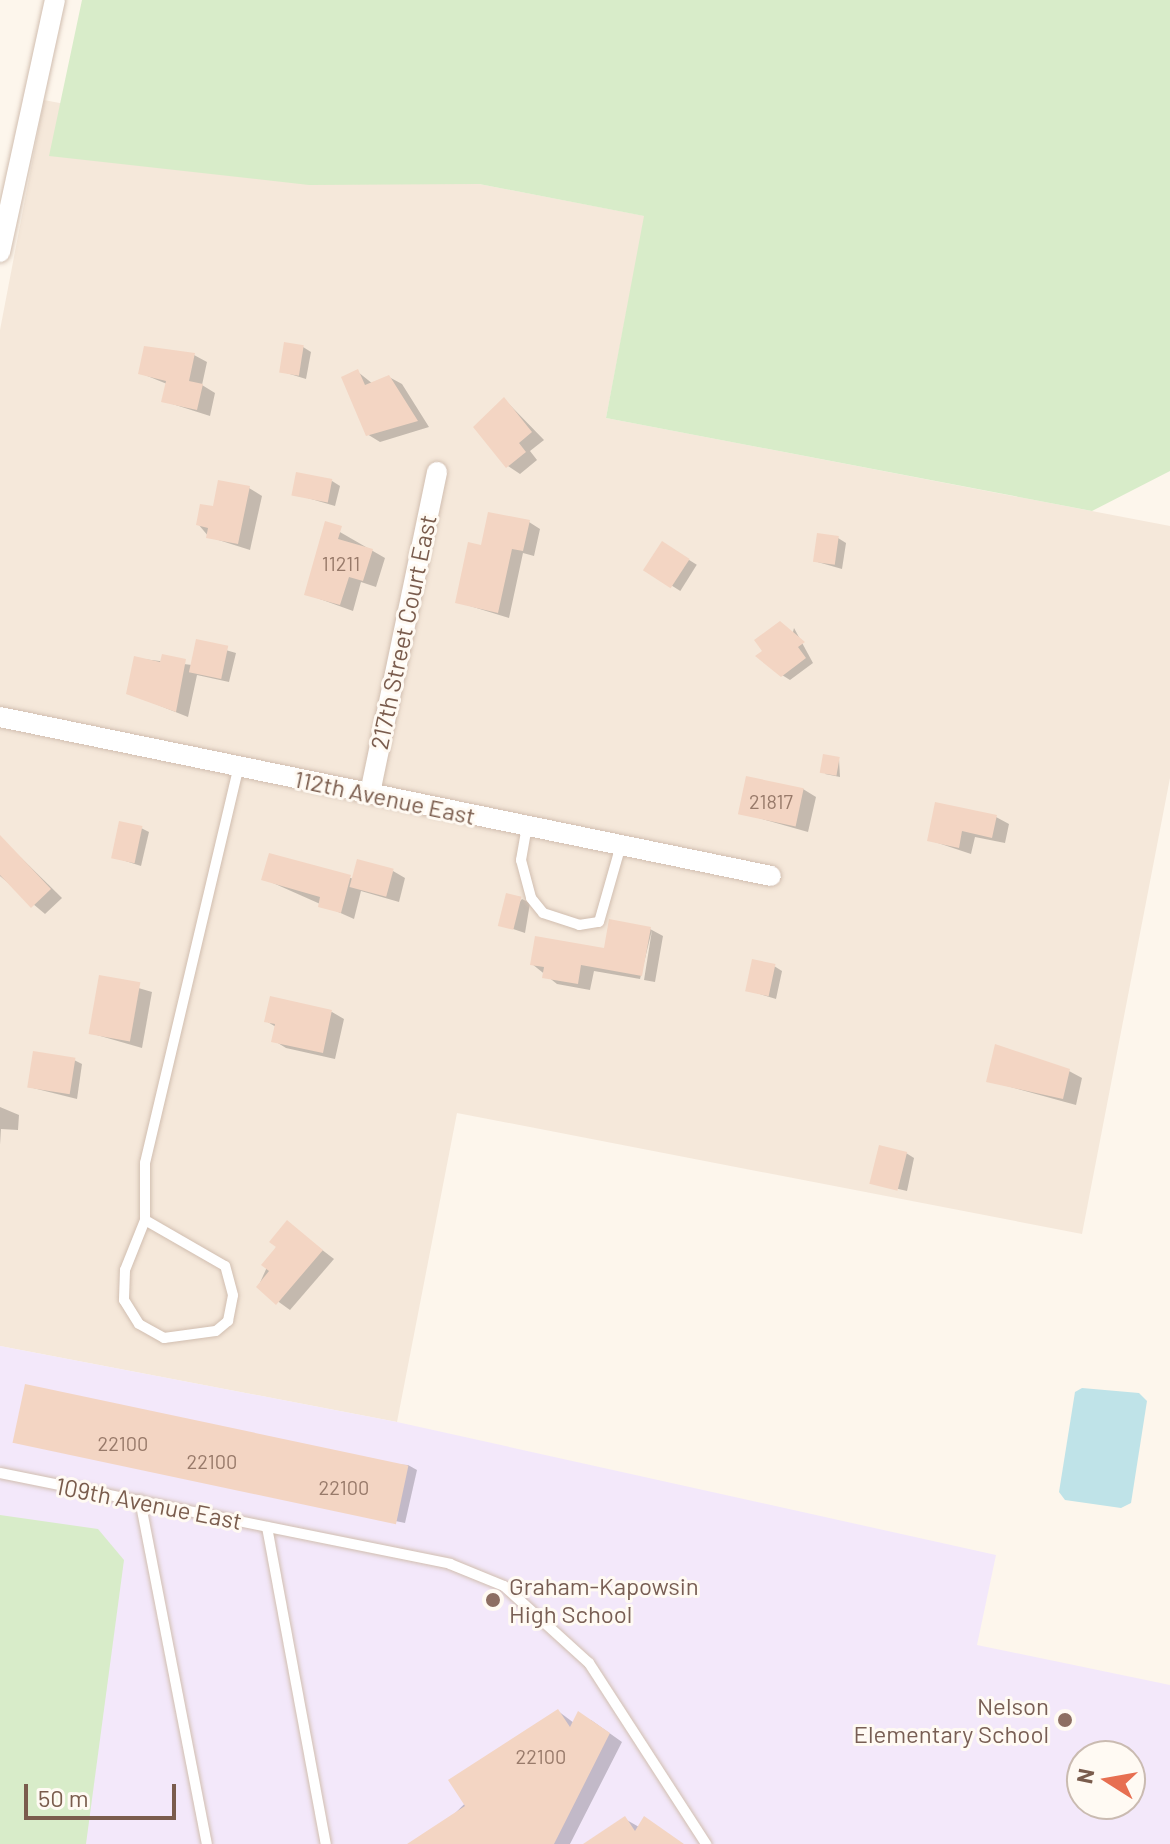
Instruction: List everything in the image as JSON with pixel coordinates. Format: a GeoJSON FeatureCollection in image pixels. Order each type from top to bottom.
{"type":"FeatureCollection","features":[{"type":"Feature","properties":{"kind":"street"},"geometry":{"type":"LineString","coordinates":[[0,252],[55,0]]}},
{"type":"Feature","properties":{"kind":"street","name":"217th Street Court East"},"geometry":{"type":"LineString","coordinates":[[370,793],[437,472]]}},
{"type":"Feature","properties":{"kind":"street","name":"112th Avenue East"},"geometry":{"type":"LineString","coordinates":[[0,717],[771,876]]}},
{"type":"Feature","properties":{"kind":"lane"},"geometry":{"type":"LineString","coordinates":[[145,1220],[225,1266],[233,1295],[228,1321],[216,1331],[164,1338],[139,1324],[124,1300],[125,1270],[145,1220],[145,1163],[164,1068],[239,766]]}},
{"type":"Feature","properties":{"kind":"lane"},"geometry":{"type":"LineString","coordinates":[[527,826],[521,860],[531,898],[543,913],[579,925],[599,922],[621,845]]}},
{"type":"Feature","properties":{"kind":"lane","name":"109th Avenue East"},"geometry":{"type":"LineString","coordinates":[[0,1473],[450,1564],[504,1586],[589,1663],[706,1844]]}},
{"type":"Feature","properties":{"kind":"lane"},"geometry":{"type":"LineString","coordinates":[[140,1500],[207,1844]]}},
{"type":"Feature","properties":{"kind":"lane"},"geometry":{"type":"LineString","coordinates":[[267,1527],[326,1844]]}},
{"type":"Feature","properties":{"kind":"shaded area"},"geometry":{"type":"Polygon","coordinates":[[[44,100],[645,216],[606,418],[1170,526],[1170,778],[1082,1234],[457,1113],[397,1422],[0,1346],[0,330],[44,100]]]}},
{"type":"Feature","properties":{"kind":"shaded area","name":"Graham-Kapowsin High School"},"geometry":{"type":"Polygon","coordinates":[[[0,1346],[397,1422],[996,1555],[977,1645],[1170,1685],[1170,1844],[0,1844],[0,1346]]]}},
{"type":"Feature","properties":{"kind":"green space"},"geometry":{"type":"Polygon","coordinates":[[[82,0],[1170,0],[1170,471],[1092,511],[606,418],[644,216],[479,184],[309,185],[49,156],[82,0]]]}},
{"type":"Feature","properties":{"kind":"green space"},"geometry":{"type":"Polygon","coordinates":[[[0,1515],[98,1529],[124,1560],[86,1844],[0,1844],[0,1515]]]}},
{"type":"Feature","properties":{"kind":"water"},"geometry":{"type":"Polygon","coordinates":[[[1082,1388],[1139,1393],[1147,1401],[1131,1503],[1121,1508],[1065,1500],[1059,1492],[1075,1392],[1082,1388]]]}},
{"type":"Feature","properties":{"kind":"building"},"geometry":{"type":"Polygon","coordinates":[[[284,342],[304,345],[299,376],[279,373],[284,342]]]}},
{"type":"Feature","properties":{"kind":"building"},"geometry":{"type":"Polygon","coordinates":[[[144,346],[195,353],[189,381],[203,384],[197,410],[161,402],[166,381],[138,374],[144,346]]]}},
{"type":"Feature","properties":{"kind":"building"},"geometry":{"type":"Polygon","coordinates":[[[358,369],[365,385],[389,375],[418,421],[366,436],[341,377],[358,369]]]}},
{"type":"Feature","properties":{"kind":"building"},"geometry":{"type":"Polygon","coordinates":[[[504,397],[532,432],[519,443],[526,452],[506,468],[473,427],[504,397]]]}},
{"type":"Feature","properties":{"kind":"building"},"geometry":{"type":"Polygon","coordinates":[[[296,472],[332,479],[328,503],[291,496],[296,472]]]}},
{"type":"Feature","properties":{"kind":"building"},"geometry":{"type":"Polygon","coordinates":[[[218,480],[250,486],[238,544],[206,538],[208,528],[196,525],[200,504],[213,506],[218,480]]]}},
{"type":"Feature","properties":{"kind":"building"},"geometry":{"type":"Polygon","coordinates":[[[488,512],[530,520],[523,551],[512,549],[498,613],[455,603],[468,542],[481,545],[488,512]]]}},
{"type":"Feature","properties":{"kind":"building"},"geometry":{"type":"Polygon","coordinates":[[[325,521],[342,526],[338,539],[373,549],[363,581],[349,577],[340,605],[304,595],[325,521]]]}},
{"type":"Feature","properties":{"kind":"building"},"geometry":{"type":"Polygon","coordinates":[[[817,533],[839,536],[835,565],[813,562],[817,533]]]}},
{"type":"Feature","properties":{"kind":"building"},"geometry":{"type":"Polygon","coordinates":[[[662,541],[690,559],[671,588],[643,570],[662,541]]]}},
{"type":"Feature","properties":{"kind":"building"},"geometry":{"type":"Polygon","coordinates":[[[780,621],[805,642],[798,647],[806,658],[781,677],[755,656],[762,651],[754,640],[780,621]]]}},
{"type":"Feature","properties":{"kind":"building"},"geometry":{"type":"Polygon","coordinates":[[[196,639],[228,646],[221,679],[189,672],[196,639]]]}},
{"type":"Feature","properties":{"kind":"building"},"geometry":{"type":"Polygon","coordinates":[[[162,654],[186,659],[176,712],[126,694],[134,656],[160,662],[162,654]]]}},
{"type":"Feature","properties":{"kind":"building"},"geometry":{"type":"Polygon","coordinates":[[[823,754],[840,757],[836,776],[820,773],[823,754]]]}},
{"type":"Feature","properties":{"kind":"building"},"geometry":{"type":"Polygon","coordinates":[[[746,776],[804,788],[796,826],[738,814],[746,776]]]}},
{"type":"Feature","properties":{"kind":"building"},"geometry":{"type":"Polygon","coordinates":[[[935,802],[997,815],[992,838],[962,831],[959,848],[927,841],[935,802]]]}},
{"type":"Feature","properties":{"kind":"building"},"geometry":{"type":"Polygon","coordinates":[[[119,821],[142,826],[135,863],[111,858],[119,821]]]}},
{"type":"Feature","properties":{"kind":"building"},"geometry":{"type":"Polygon","coordinates":[[[0,835],[51,889],[31,908],[0,875],[0,835]]]}},
{"type":"Feature","properties":{"kind":"building"},"geometry":{"type":"Polygon","coordinates":[[[269,853],[351,875],[341,913],[318,907],[320,897],[261,880],[269,853]]]}},
{"type":"Feature","properties":{"kind":"building"},"geometry":{"type":"Polygon","coordinates":[[[357,859],[394,869],[386,897],[349,887],[357,859]]]}},
{"type":"Feature","properties":{"kind":"building"},"geometry":{"type":"Polygon","coordinates":[[[506,893],[522,897],[513,930],[498,926],[506,893]]]}},
{"type":"Feature","properties":{"kind":"building"},"geometry":{"type":"Polygon","coordinates":[[[609,919],[651,927],[642,976],[581,965],[578,984],[542,978],[544,967],[530,965],[535,936],[604,948],[609,919]]]}},
{"type":"Feature","properties":{"kind":"building"},"geometry":{"type":"Polygon","coordinates":[[[752,959],[775,964],[769,996],[745,991],[752,959]]]}},
{"type":"Feature","properties":{"kind":"building"},"geometry":{"type":"Polygon","coordinates":[[[99,975],[140,982],[130,1041],[89,1034],[99,975]]]}},
{"type":"Feature","properties":{"kind":"building"},"geometry":{"type":"Polygon","coordinates":[[[270,996],[332,1010],[323,1053],[271,1042],[275,1024],[264,1022],[270,996]]]}},
{"type":"Feature","properties":{"kind":"building"},"geometry":{"type":"Polygon","coordinates":[[[995,1044],[1070,1069],[1063,1099],[986,1082],[995,1044]]]}},
{"type":"Feature","properties":{"kind":"building"},"geometry":{"type":"Polygon","coordinates":[[[33,1051],[75,1058],[70,1094],[27,1088],[33,1051]]]}},
{"type":"Feature","properties":{"kind":"building"},"geometry":{"type":"Polygon","coordinates":[[[879,1145],[907,1152],[897,1191],[869,1184],[879,1145]]]}},
{"type":"Feature","properties":{"kind":"building"},"geometry":{"type":"Polygon","coordinates":[[[287,1220],[323,1250],[276,1305],[256,1287],[269,1271],[261,1265],[276,1247],[269,1242],[287,1220]]]}},
{"type":"Feature","properties":{"kind":"building"},"geometry":{"type":"Polygon","coordinates":[[[25,1384],[408,1466],[396,1524],[13,1443],[25,1384]]]}},
{"type":"Feature","properties":{"kind":"building"},"geometry":{"type":"Polygon","coordinates":[[[558,1709],[570,1727],[578,1711],[610,1733],[554,1844],[407,1844],[465,1806],[448,1780],[558,1709]]]}},
{"type":"Feature","properties":{"kind":"building"},"geometry":{"type":"Polygon","coordinates":[[[625,1816],[635,1831],[644,1816],[684,1844],[583,1844],[625,1816]]]}},
{"type":"Feature","properties":{"kind":"place","name":"Graham-Kapowsin High School"},"geometry":{"type":"Point","coordinates":[493,1600]}},
{"type":"Feature","properties":{"kind":"place","name":"Nelson Elementary School"},"geometry":{"type":"Point","coordinates":[1065,1720]}}]}
